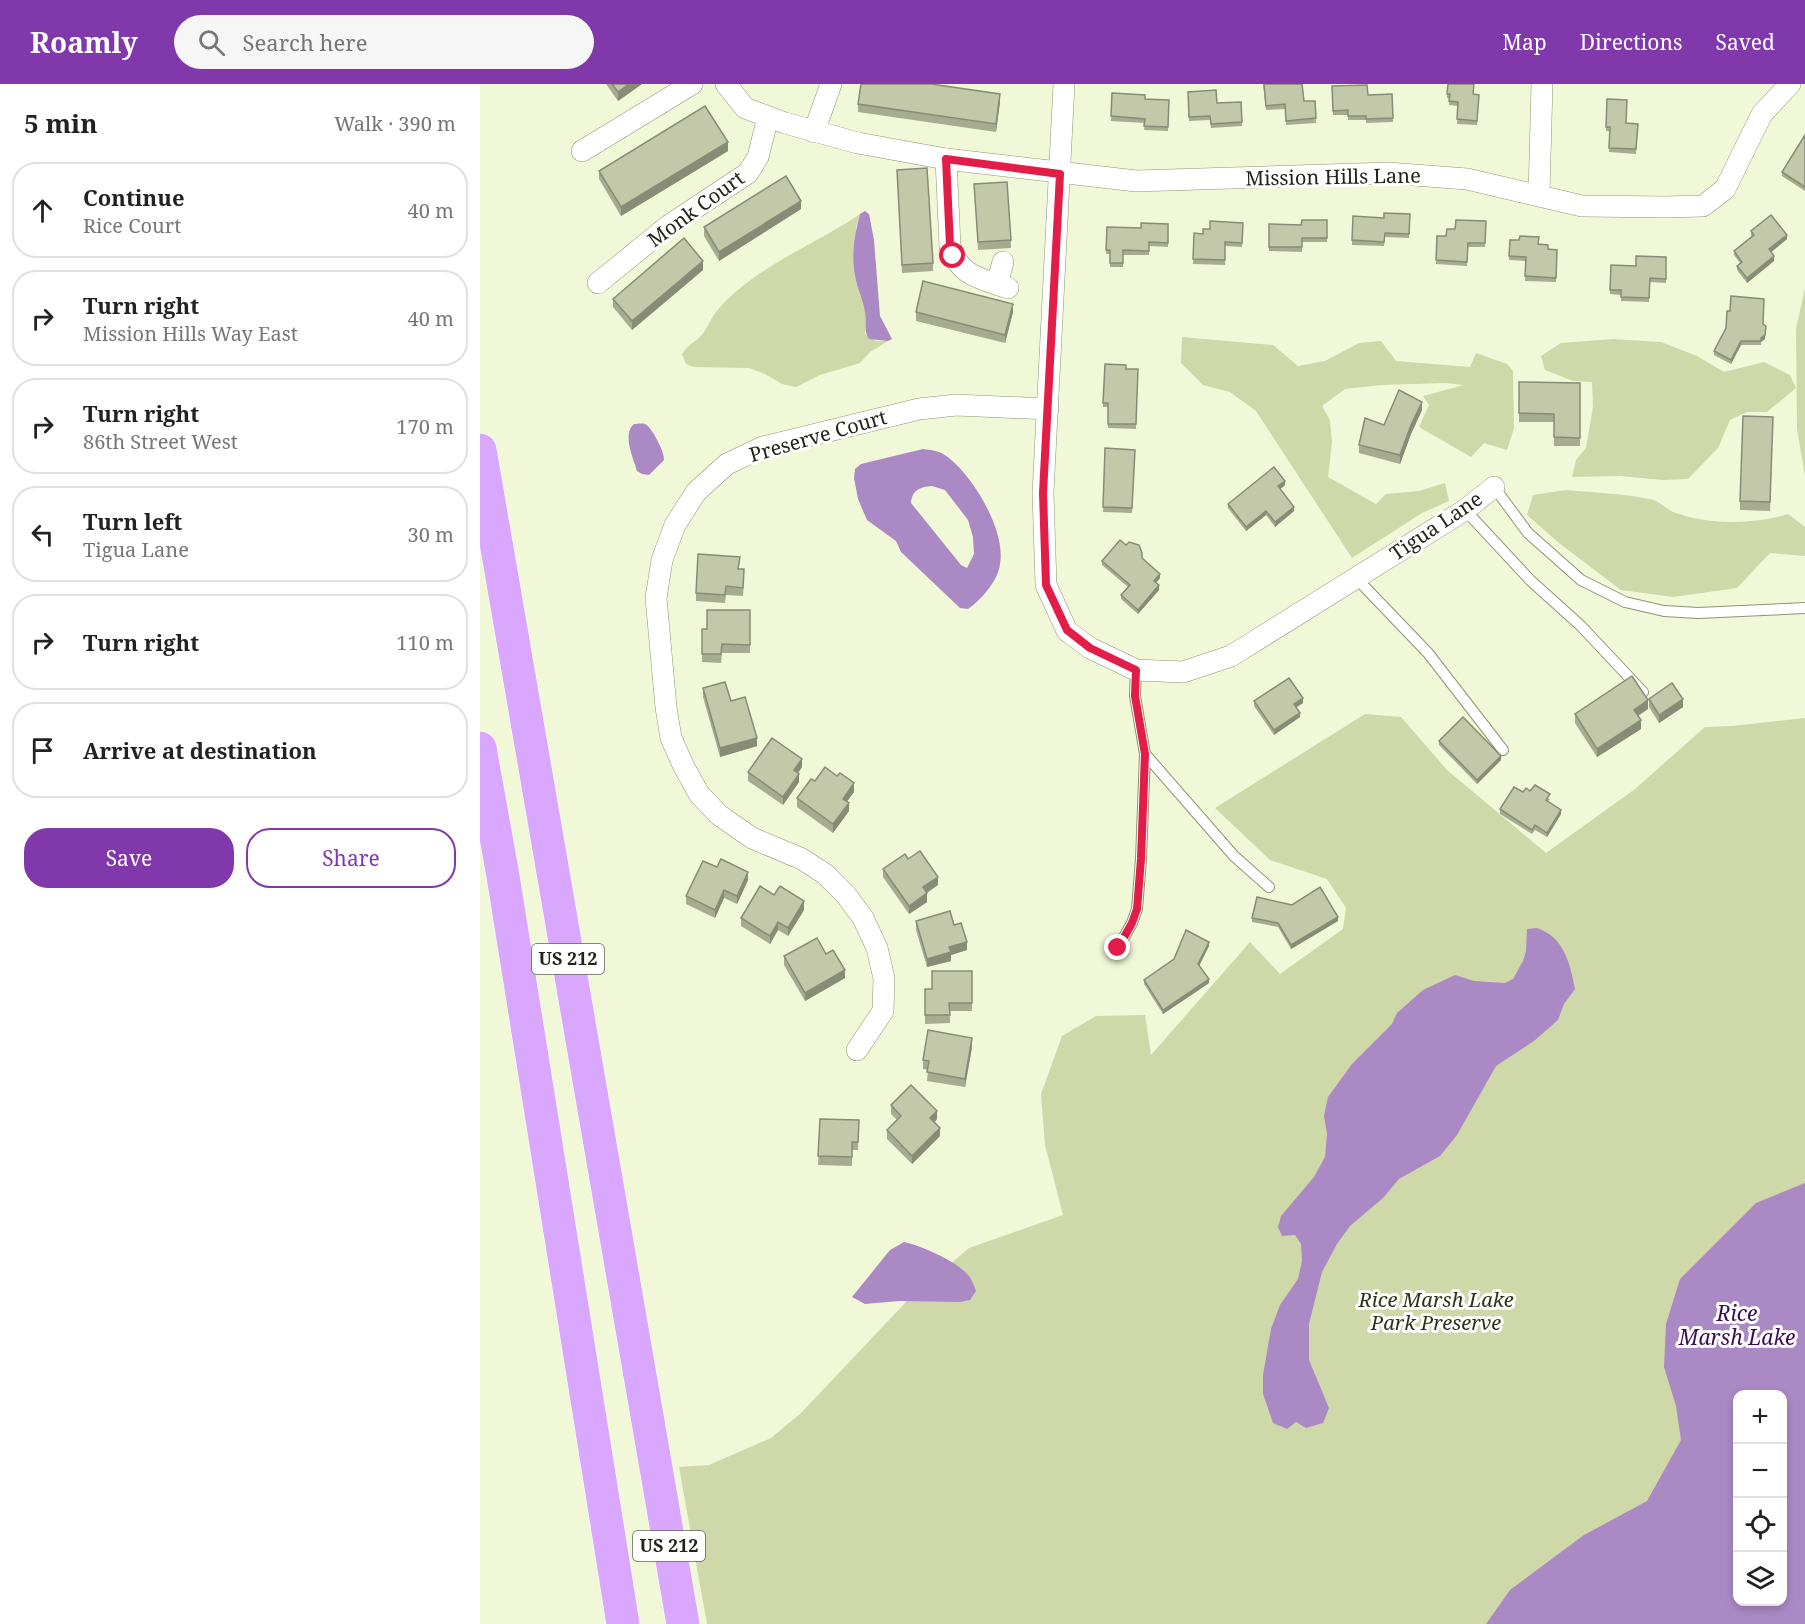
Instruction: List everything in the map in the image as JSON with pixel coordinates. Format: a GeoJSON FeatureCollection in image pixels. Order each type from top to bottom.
{"type":"FeatureCollection","features":[{"type":"Feature","properties":{"kind":"highway","name":"US 212"},"geometry":{"type":"LineString","coordinates":[[480,450],[682,1624]]}},
{"type":"Feature","properties":{"kind":"highway","name":"US 212"},"geometry":{"type":"LineString","coordinates":[[480,748],[505,888],[623,1624]]}},
{"type":"Feature","properties":{"kind":"street"},"geometry":{"type":"LineString","coordinates":[[582,151],[692,84]]}},
{"type":"Feature","properties":{"kind":"street","name":"Mission Hills Lane"},"geometry":{"type":"LineString","coordinates":[[726,84],[746,108],[768,117],[858,143],[946,159],[1136,182],[1388,172],[1467,179],[1582,206],[1703,206],[1725,189],[1762,114],[1790,84]]}},
{"type":"Feature","properties":{"kind":"street"},"geometry":{"type":"LineString","coordinates":[[814,132],[831,84]]}},
{"type":"Feature","properties":{"kind":"street"},"geometry":{"type":"LineString","coordinates":[[1048,409],[1064,84]]}},
{"type":"Feature","properties":{"kind":"street"},"geometry":{"type":"LineString","coordinates":[[1539,195],[1542,84]]}},
{"type":"Feature","properties":{"kind":"street","name":"Monk Court"},"geometry":{"type":"LineString","coordinates":[[598,283],[668,226],[748,173],[758,157],[768,117]]}},
{"type":"Feature","properties":{"kind":"street"},"geometry":{"type":"LineString","coordinates":[[946,159],[950,246],[953,256],[970,275],[1002,286],[1003,262]]}},
{"type":"Feature","properties":{"kind":"street","name":"Preserve Court"},"geometry":{"type":"LineString","coordinates":[[857,1050],[883,1011],[884,978],[877,948],[863,918],[846,895],[825,874],[802,859],[752,838],[719,815],[699,794],[671,738],[656,598],[662,560],[675,525],[696,492],[727,464],[763,447],[919,409],[956,405],[1048,409]]}},
{"type":"Feature","properties":{"kind":"street","name":"Tigua Lane"},"geometry":{"type":"LineString","coordinates":[[1048,409],[1043,493],[1046,585],[1067,630],[1090,648],[1136,670],[1183,672],[1231,656],[1465,510],[1494,487]]}},
{"type":"Feature","properties":{"kind":"lane","name":"Tigua Lane"},"geometry":{"type":"LineString","coordinates":[[1494,487],[1528,533],[1581,580],[1625,602],[1664,611],[1698,613],[1805,608]]}},
{"type":"Feature","properties":{"kind":"lane"},"geometry":{"type":"LineString","coordinates":[[1465,510],[1530,580],[1581,626],[1643,692]]}},
{"type":"Feature","properties":{"kind":"lane"},"geometry":{"type":"LineString","coordinates":[[1357,579],[1428,653],[1503,750]]}},
{"type":"Feature","properties":{"kind":"lane"},"geometry":{"type":"LineString","coordinates":[[1118,948],[1137,909],[1141,859],[1145,754],[1135,696],[1136,670]]}},
{"type":"Feature","properties":{"kind":"lane"},"geometry":{"type":"LineString","coordinates":[[1145,754],[1234,856],[1269,887]]}},
{"type":"Feature","properties":{"kind":"green space"},"geometry":{"type":"Polygon","coordinates":[[[860,214],[856,227],[866,315],[865,334],[876,341],[888,341],[870,352],[860,363],[820,375],[796,387],[782,384],[749,368],[694,367],[686,364],[682,354],[702,335],[714,314],[730,297],[765,270],[860,214]]]}},
{"type":"Feature","properties":{"kind":"green space"},"geometry":{"type":"Polygon","coordinates":[[[1805,288],[1805,476],[1797,429],[1796,329],[1805,288]]]}},
{"type":"Feature","properties":{"kind":"green space"},"geometry":{"type":"Polygon","coordinates":[[[1182,337],[1273,345],[1298,366],[1325,361],[1359,343],[1381,341],[1396,361],[1470,367],[1476,353],[1507,364],[1513,371],[1514,428],[1507,450],[1484,443],[1471,457],[1419,427],[1429,405],[1423,396],[1464,385],[1446,383],[1381,385],[1345,389],[1322,406],[1330,420],[1332,442],[1328,477],[1376,504],[1386,494],[1419,491],[1445,483],[1449,501],[1422,513],[1352,558],[1256,411],[1230,392],[1203,385],[1181,363],[1182,337]]]}},
{"type":"Feature","properties":{"kind":"green space"},"geometry":{"type":"Polygon","coordinates":[[[1613,339],[1661,342],[1697,356],[1724,372],[1764,362],[1790,375],[1796,388],[1767,412],[1747,412],[1730,420],[1718,448],[1688,479],[1663,480],[1620,476],[1572,477],[1576,460],[1586,448],[1593,407],[1592,382],[1573,381],[1545,370],[1541,356],[1561,343],[1613,339]]]}},
{"type":"Feature","properties":{"kind":"green space"},"geometry":{"type":"Polygon","coordinates":[[[1566,490],[1639,497],[1658,502],[1673,512],[1716,521],[1745,522],[1788,514],[1805,527],[1805,556],[1770,553],[1737,588],[1673,597],[1621,590],[1559,543],[1527,515],[1533,495],[1566,490]]]}},
{"type":"Feature","properties":{"kind":"green space","name":"Rice Marsh Lake Park Preserve"},"geometry":{"type":"Polygon","coordinates":[[[1365,714],[1401,717],[1447,770],[1546,853],[1635,789],[1705,727],[1805,718],[1805,1624],[707,1624],[679,1467],[709,1465],[771,1438],[801,1413],[907,1301],[969,1248],[1063,1215],[1045,1145],[1041,1094],[1062,1036],[1096,1016],[1145,1015],[1151,1055],[1250,942],[1280,974],[1343,929],[1346,908],[1327,879],[1270,860],[1215,808],[1365,714]]]}},
{"type":"Feature","properties":{"kind":"water"},"geometry":{"type":"Polygon","coordinates":[[[865,211],[869,214],[874,240],[880,316],[892,339],[888,341],[869,339],[867,336],[866,316],[855,275],[853,260],[855,236],[860,214],[865,211]]]}},
{"type":"Feature","properties":{"kind":"water"},"geometry":{"type":"Polygon","coordinates":[[[634,424],[648,426],[662,452],[664,460],[649,475],[637,471],[631,453],[629,434],[634,424]]]}},
{"type":"Feature","properties":{"kind":"water"},"geometry":{"type":"Polygon","coordinates":[[[926,449],[946,456],[968,478],[993,521],[1001,551],[996,577],[988,590],[968,609],[960,608],[901,552],[896,541],[867,520],[858,499],[854,478],[855,469],[861,464],[926,449]],[[932,486],[920,488],[913,495],[911,503],[961,565],[967,568],[974,554],[973,537],[968,520],[945,490],[932,486]]]}},
{"type":"Feature","properties":{"kind":"water"},"geometry":{"type":"Polygon","coordinates":[[[1537,928],[1546,932],[1560,944],[1571,970],[1575,989],[1564,1004],[1558,1020],[1534,1041],[1496,1066],[1457,1135],[1440,1156],[1399,1179],[1383,1198],[1350,1226],[1337,1244],[1322,1272],[1309,1324],[1309,1360],[1329,1408],[1323,1423],[1306,1428],[1296,1422],[1287,1429],[1273,1423],[1263,1394],[1263,1375],[1271,1329],[1280,1305],[1298,1279],[1302,1261],[1301,1244],[1295,1235],[1282,1236],[1278,1227],[1281,1216],[1314,1177],[1325,1157],[1327,1134],[1324,1116],[1328,1097],[1352,1064],[1392,1024],[1397,1013],[1423,990],[1455,975],[1474,981],[1505,983],[1513,979],[1526,951],[1527,929],[1537,928]]]}},
{"type":"Feature","properties":{"kind":"water","name":"Rice Marsh Lake"},"geometry":{"type":"Polygon","coordinates":[[[1805,1183],[1805,1624],[1486,1624],[1510,1590],[1584,1535],[1647,1501],[1681,1440],[1676,1406],[1664,1367],[1666,1324],[1680,1279],[1756,1203],[1805,1183]]]}},
{"type":"Feature","properties":{"kind":"water"},"geometry":{"type":"Polygon","coordinates":[[[904,1242],[936,1254],[964,1271],[976,1291],[970,1300],[865,1304],[852,1297],[890,1250],[904,1242]]]}},
{"type":"Feature","properties":{"kind":"building"},"geometry":{"type":"Polygon","coordinates":[[[612,84],[629,84],[618,92],[612,84]]]}},
{"type":"Feature","properties":{"kind":"building"},"geometry":{"type":"Polygon","coordinates":[[[861,84],[931,84],[1000,94],[996,124],[858,104],[861,84]]]}},
{"type":"Feature","properties":{"kind":"building"},"geometry":{"type":"Polygon","coordinates":[[[1264,84],[1302,84],[1304,101],[1315,101],[1316,118],[1286,121],[1285,104],[1266,106],[1264,84]]]}},
{"type":"Feature","properties":{"kind":"building"},"geometry":{"type":"Polygon","coordinates":[[[1448,84],[1474,84],[1473,94],[1479,95],[1477,121],[1457,119],[1458,102],[1449,101],[1448,84]]]}},
{"type":"Feature","properties":{"kind":"building"},"geometry":{"type":"Polygon","coordinates":[[[1367,85],[1368,95],[1392,94],[1393,118],[1366,119],[1366,116],[1348,116],[1348,110],[1333,111],[1332,86],[1367,85]]]}},
{"type":"Feature","properties":{"kind":"building"},"geometry":{"type":"Polygon","coordinates":[[[1216,90],[1217,103],[1241,102],[1242,122],[1211,124],[1210,116],[1189,117],[1188,92],[1216,90]]]}},
{"type":"Feature","properties":{"kind":"building"},"geometry":{"type":"Polygon","coordinates":[[[1112,93],[1145,95],[1145,99],[1169,100],[1168,127],[1144,126],[1145,119],[1111,116],[1112,93]]]}},
{"type":"Feature","properties":{"kind":"building"},"geometry":{"type":"Polygon","coordinates":[[[1607,99],[1627,100],[1626,123],[1638,124],[1636,149],[1609,148],[1610,127],[1606,127],[1607,99]]]}},
{"type":"Feature","properties":{"kind":"building"},"geometry":{"type":"Polygon","coordinates":[[[705,106],[728,142],[621,207],[599,171],[705,106]]]}},
{"type":"Feature","properties":{"kind":"building"},"geometry":{"type":"Polygon","coordinates":[[[1805,135],[1805,187],[1782,172],[1805,135]]]}},
{"type":"Feature","properties":{"kind":"building"},"geometry":{"type":"Polygon","coordinates":[[[927,168],[933,263],[902,265],[897,170],[927,168]]]}},
{"type":"Feature","properties":{"kind":"building"},"geometry":{"type":"Polygon","coordinates":[[[786,176],[801,201],[719,252],[704,227],[786,176]]]}},
{"type":"Feature","properties":{"kind":"building"},"geometry":{"type":"Polygon","coordinates":[[[1007,182],[1011,240],[978,242],[974,184],[1007,182]]]}},
{"type":"Feature","properties":{"kind":"building"},"geometry":{"type":"Polygon","coordinates":[[[1384,213],[1410,214],[1409,234],[1385,233],[1384,242],[1352,240],[1353,216],[1384,218],[1384,213]]]}},
{"type":"Feature","properties":{"kind":"building"},"geometry":{"type":"Polygon","coordinates":[[[1771,215],[1787,235],[1769,249],[1774,256],[1747,278],[1737,266],[1742,262],[1734,251],[1754,235],[1751,231],[1771,215]]]}},
{"type":"Feature","properties":{"kind":"building"},"geometry":{"type":"Polygon","coordinates":[[[1302,220],[1327,220],[1327,238],[1302,238],[1302,247],[1269,247],[1269,224],[1301,225],[1302,220]]]}},
{"type":"Feature","properties":{"kind":"building"},"geometry":{"type":"Polygon","coordinates":[[[1456,220],[1486,221],[1485,243],[1468,243],[1467,262],[1436,260],[1437,236],[1446,236],[1447,229],[1455,229],[1456,220]]]}},
{"type":"Feature","properties":{"kind":"building"},"geometry":{"type":"Polygon","coordinates":[[[1210,221],[1243,223],[1242,243],[1225,242],[1225,260],[1193,259],[1194,233],[1203,234],[1203,229],[1210,229],[1210,221]]]}},
{"type":"Feature","properties":{"kind":"building"},"geometry":{"type":"Polygon","coordinates":[[[1141,223],[1168,224],[1168,243],[1149,242],[1149,251],[1123,250],[1123,263],[1110,263],[1110,250],[1106,250],[1107,227],[1141,228],[1141,223]]]}},
{"type":"Feature","properties":{"kind":"building"},"geometry":{"type":"Polygon","coordinates":[[[1520,236],[1539,237],[1538,244],[1548,245],[1548,249],[1557,250],[1556,278],[1525,276],[1526,257],[1509,256],[1510,240],[1519,240],[1520,236]]]}},
{"type":"Feature","properties":{"kind":"building"},"geometry":{"type":"Polygon","coordinates":[[[684,238],[703,261],[632,321],[613,299],[684,238]]]}},
{"type":"Feature","properties":{"kind":"building"},"geometry":{"type":"Polygon","coordinates":[[[1636,256],[1666,257],[1666,279],[1650,278],[1649,298],[1621,297],[1621,290],[1610,290],[1611,265],[1636,266],[1636,256]]]}},
{"type":"Feature","properties":{"kind":"building"},"geometry":{"type":"Polygon","coordinates":[[[923,281],[1013,304],[1005,335],[916,312],[923,281]]]}},
{"type":"Feature","properties":{"kind":"building"},"geometry":{"type":"Polygon","coordinates":[[[1731,296],[1764,299],[1763,324],[1766,326],[1765,335],[1761,341],[1741,341],[1731,360],[1714,351],[1726,328],[1731,296]]]}},
{"type":"Feature","properties":{"kind":"building"},"geometry":{"type":"Polygon","coordinates":[[[1105,364],[1126,365],[1126,369],[1138,369],[1136,424],[1108,424],[1108,403],[1103,403],[1105,364]]]}},
{"type":"Feature","properties":{"kind":"building"},"geometry":{"type":"Polygon","coordinates":[[[1519,382],[1580,383],[1580,438],[1554,437],[1554,414],[1519,413],[1519,382]]]}},
{"type":"Feature","properties":{"kind":"building"},"geometry":{"type":"Polygon","coordinates":[[[1399,390],[1422,402],[1400,455],[1359,445],[1365,418],[1384,425],[1399,390]]]}},
{"type":"Feature","properties":{"kind":"building"},"geometry":{"type":"Polygon","coordinates":[[[1743,416],[1773,417],[1770,502],[1740,501],[1743,416]]]}},
{"type":"Feature","properties":{"kind":"building"},"geometry":{"type":"Polygon","coordinates":[[[1105,448],[1135,450],[1132,508],[1103,507],[1105,448]]]}},
{"type":"Feature","properties":{"kind":"building"},"geometry":{"type":"Polygon","coordinates":[[[1274,467],[1285,481],[1278,486],[1294,507],[1275,522],[1266,511],[1246,527],[1228,504],[1274,467]]]}},
{"type":"Feature","properties":{"kind":"building"},"geometry":{"type":"Polygon","coordinates":[[[1120,540],[1126,545],[1129,542],[1139,545],[1142,558],[1160,574],[1154,581],[1159,585],[1138,610],[1121,595],[1130,585],[1102,561],[1120,540]]]}},
{"type":"Feature","properties":{"kind":"building"},"geometry":{"type":"Polygon","coordinates":[[[698,554],[740,557],[738,569],[744,569],[743,588],[726,586],[725,595],[696,593],[698,554]]]}},
{"type":"Feature","properties":{"kind":"building"},"geometry":{"type":"Polygon","coordinates":[[[707,610],[750,610],[750,645],[722,644],[721,654],[702,654],[702,629],[707,629],[707,610]]]}},
{"type":"Feature","properties":{"kind":"building"},"geometry":{"type":"Polygon","coordinates":[[[1632,676],[1648,700],[1634,710],[1641,720],[1597,749],[1575,714],[1632,676]]]}},
{"type":"Feature","properties":{"kind":"building"},"geometry":{"type":"Polygon","coordinates":[[[1289,678],[1303,698],[1294,704],[1300,713],[1274,730],[1254,701],[1289,678]]]}},
{"type":"Feature","properties":{"kind":"building"},"geometry":{"type":"Polygon","coordinates":[[[725,682],[731,701],[745,697],[757,738],[720,748],[703,688],[725,682]]]}},
{"type":"Feature","properties":{"kind":"building"},"geometry":{"type":"Polygon","coordinates":[[[1672,683],[1683,699],[1659,715],[1649,699],[1672,683]]]}},
{"type":"Feature","properties":{"kind":"building"},"geometry":{"type":"Polygon","coordinates":[[[1463,717],[1501,756],[1477,780],[1439,741],[1463,717]]]}},
{"type":"Feature","properties":{"kind":"building"},"geometry":{"type":"Polygon","coordinates":[[[772,738],[802,759],[794,770],[799,774],[783,797],[748,772],[772,738]]]}},
{"type":"Feature","properties":{"kind":"building"},"geometry":{"type":"Polygon","coordinates":[[[825,767],[837,776],[840,773],[854,783],[843,799],[849,803],[833,824],[797,798],[811,779],[815,781],[825,767]]]}},
{"type":"Feature","properties":{"kind":"building"},"geometry":{"type":"Polygon","coordinates":[[[1535,785],[1550,794],[1546,800],[1561,810],[1547,833],[1535,825],[1532,830],[1500,809],[1514,787],[1523,792],[1526,788],[1530,791],[1535,785]]]}},
{"type":"Feature","properties":{"kind":"building"},"geometry":{"type":"Polygon","coordinates":[[[920,851],[938,877],[923,887],[927,893],[909,906],[883,869],[905,854],[908,859],[920,851]]]}},
{"type":"Feature","properties":{"kind":"building"},"geometry":{"type":"Polygon","coordinates":[[[721,859],[748,872],[737,896],[724,890],[715,910],[686,896],[703,861],[717,867],[721,859]]]}},
{"type":"Feature","properties":{"kind":"building"},"geometry":{"type":"Polygon","coordinates":[[[760,886],[774,895],[780,886],[804,901],[788,928],[778,922],[770,936],[741,918],[760,886]]]}},
{"type":"Feature","properties":{"kind":"building"},"geometry":{"type":"Polygon","coordinates":[[[1320,887],[1338,917],[1291,945],[1278,923],[1252,918],[1257,897],[1292,905],[1320,887]]]}},
{"type":"Feature","properties":{"kind":"building"},"geometry":{"type":"Polygon","coordinates":[[[950,911],[954,925],[961,923],[967,942],[949,947],[951,952],[927,959],[916,921],[950,911]]]}},
{"type":"Feature","properties":{"kind":"building"},"geometry":{"type":"Polygon","coordinates":[[[1186,930],[1209,942],[1198,964],[1209,979],[1163,1010],[1144,980],[1174,959],[1186,930]]]}},
{"type":"Feature","properties":{"kind":"building"},"geometry":{"type":"Polygon","coordinates":[[[817,938],[826,954],[833,950],[845,970],[805,993],[784,956],[817,938]]]}},
{"type":"Feature","properties":{"kind":"building"},"geometry":{"type":"Polygon","coordinates":[[[932,971],[972,971],[972,1003],[949,1003],[950,1015],[925,1015],[925,989],[932,989],[932,971]]]}},
{"type":"Feature","properties":{"kind":"building"},"geometry":{"type":"Polygon","coordinates":[[[928,1030],[972,1038],[965,1079],[927,1072],[929,1061],[923,1060],[928,1030]]]}},
{"type":"Feature","properties":{"kind":"building"},"geometry":{"type":"Polygon","coordinates":[[[911,1085],[937,1111],[930,1118],[940,1128],[912,1156],[887,1130],[901,1116],[891,1105],[911,1085]]]}},
{"type":"Feature","properties":{"kind":"building"},"geometry":{"type":"Polygon","coordinates":[[[820,1119],[859,1120],[858,1142],[852,1142],[852,1157],[818,1156],[820,1119]]]}},
{"type":"Feature","properties":{"kind":"route"},"geometry":{"type":"LineString","coordinates":[[953,256],[950,246],[946,159],[1060,174],[1043,493],[1046,585],[1067,630],[1090,648],[1136,670],[1135,696],[1145,754],[1141,859],[1137,909],[1118,948]]}}]}
